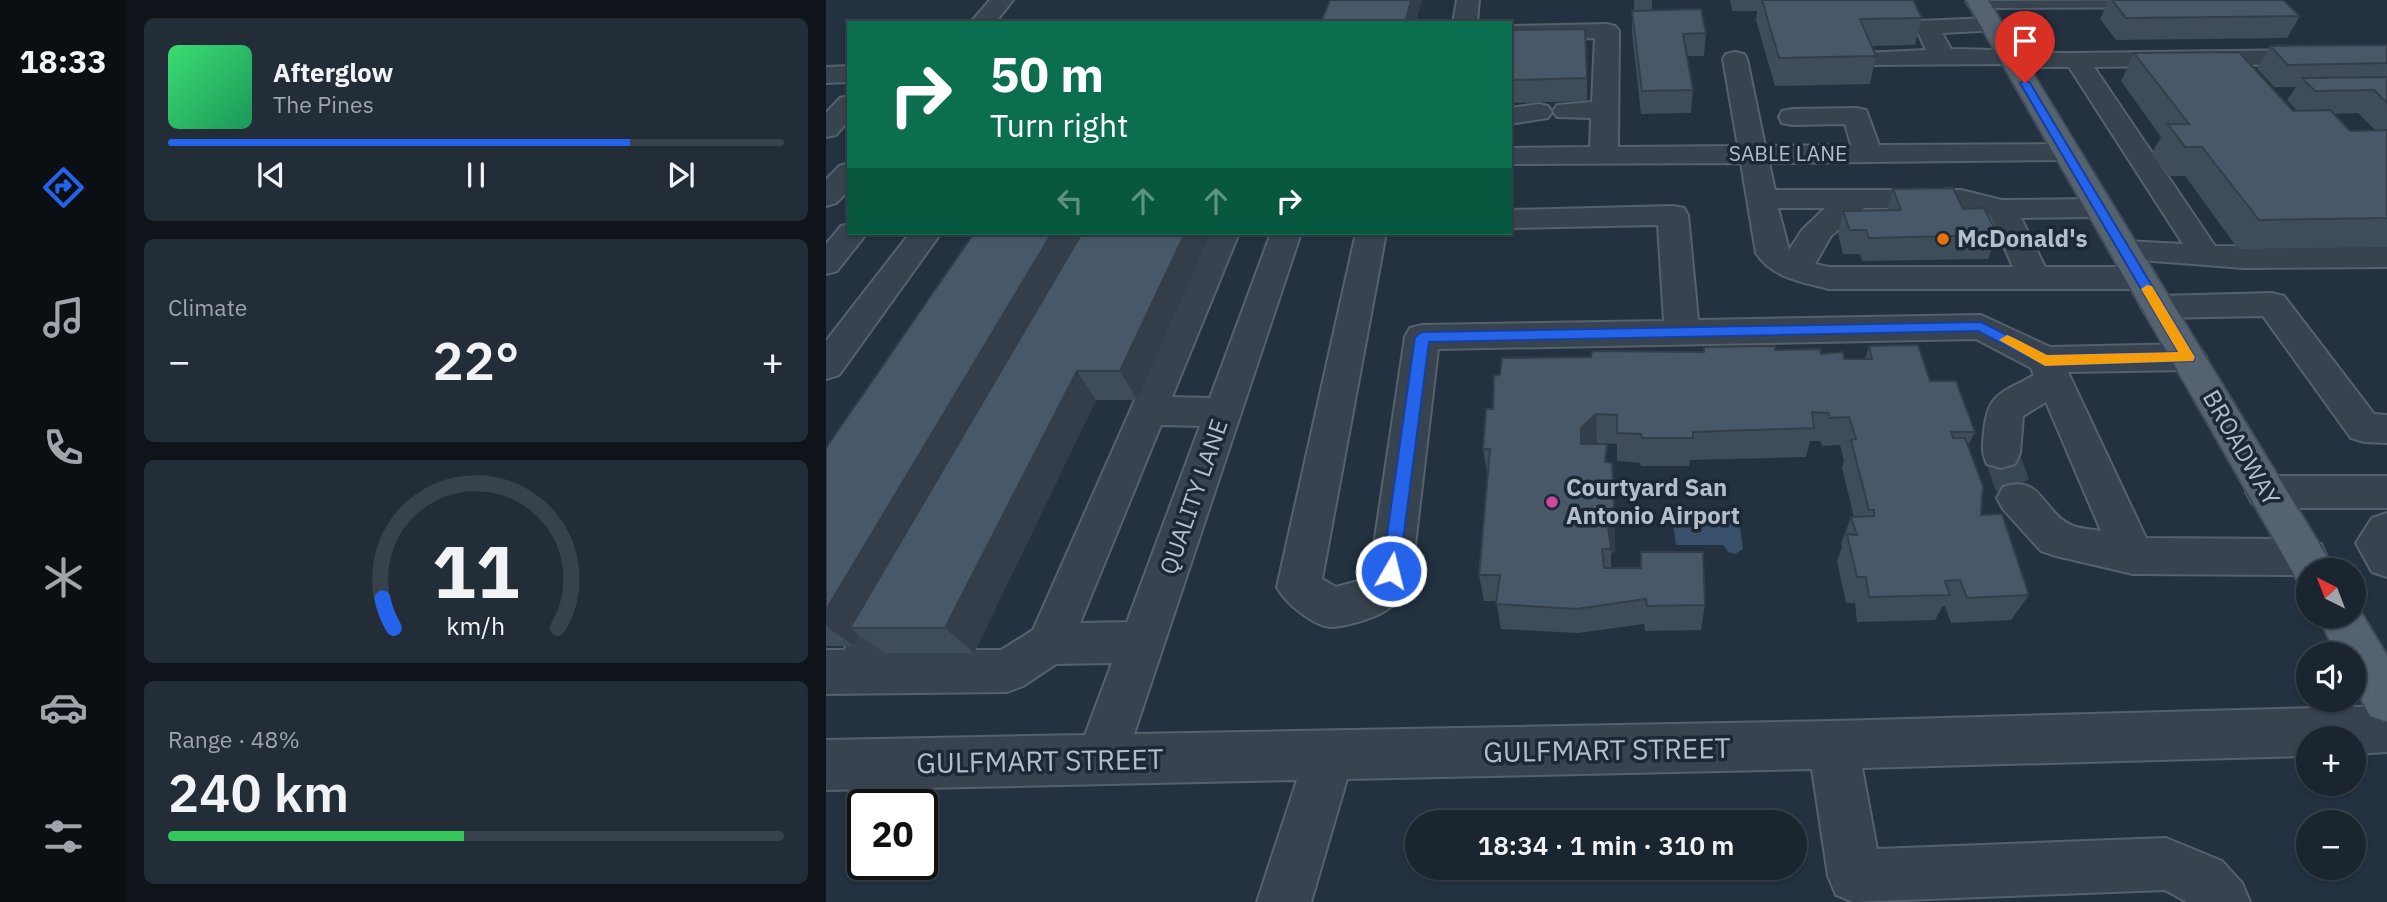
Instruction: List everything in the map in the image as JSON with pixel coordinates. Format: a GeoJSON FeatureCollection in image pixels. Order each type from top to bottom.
{"type":"FeatureCollection","features":[{"type":"Feature","properties":{"kind":"main road","name":"BROADWAY"},"geometry":{"type":"LineString","coordinates":[[1982,9],[2306,558]]}},
{"type":"Feature","properties":{"kind":"main road"},"geometry":{"type":"LineString","coordinates":[[2346,628],[2385,701]]}},
{"type":"Feature","properties":{"kind":"street"},"geometry":{"type":"LineString","coordinates":[[984,21],[1002,0]]}},
{"type":"Feature","properties":{"kind":"street"},"geometry":{"type":"LineString","coordinates":[[1465,21],[1468,0]]}},
{"type":"Feature","properties":{"kind":"street"},"geometry":{"type":"LineString","coordinates":[[1942,57],[1927,26],[1982,9],[2044,1],[2256,0]]}},
{"type":"Feature","properties":{"kind":"street"},"geometry":{"type":"LineString","coordinates":[[1512,33],[1607,21],[1604,155]]}},
{"type":"Feature","properties":{"kind":"street"},"geometry":{"type":"LineString","coordinates":[[1872,58],[2076,60],[2387,56]]}},
{"type":"Feature","properties":{"kind":"street"},"geometry":{"type":"LineString","coordinates":[[1735,58],[1772,253],[1796,270],[1829,278],[2141,279],[2272,304],[2364,428],[2387,429]]}},
{"type":"Feature","properties":{"kind":"street"},"geometry":{"type":"LineString","coordinates":[[2076,60],[2206,256]]}},
{"type":"Feature","properties":{"kind":"street"},"geometry":{"type":"LineString","coordinates":[[826,75],[847,74]]}},
{"type":"Feature","properties":{"kind":"street"},"geometry":{"type":"LineString","coordinates":[[826,128],[847,106]]}},
{"type":"Feature","properties":{"kind":"street"},"geometry":{"type":"LineString","coordinates":[[1566,111],[1606,110]]}},
{"type":"Feature","properties":{"kind":"street"},"geometry":{"type":"LineString","coordinates":[[1512,116],[1539,112]]}},
{"type":"Feature","properties":{"kind":"street"},"geometry":{"type":"LineString","coordinates":[[1792,117],[1856,116],[1868,153]]}},
{"type":"Feature","properties":{"kind":"street","name":"SABLE LANE"},"geometry":{"type":"LineString","coordinates":[[1512,156],[2066,152]]}},
{"type":"Feature","properties":{"kind":"street"},"geometry":{"type":"LineString","coordinates":[[1760,199],[1961,199],[2002,209],[2099,208]]}},
{"type":"Feature","properties":{"kind":"street"},"geometry":{"type":"LineString","coordinates":[[1796,270],[1808,240],[1827,221],[1857,199]]}},
{"type":"Feature","properties":{"kind":"street"},"geometry":{"type":"LineString","coordinates":[[2002,209],[2034,278]]}},
{"type":"Feature","properties":{"kind":"street"},"geometry":{"type":"LineString","coordinates":[[1512,219],[1673,215],[1682,332]]}},
{"type":"Feature","properties":{"kind":"street"},"geometry":{"type":"LineString","coordinates":[[826,264],[850,235]]}},
{"type":"Feature","properties":{"kind":"street"},"geometry":{"type":"LineString","coordinates":[[826,366],[924,235]]}},
{"type":"Feature","properties":{"kind":"street"},"geometry":{"type":"LineString","coordinates":[[1049,644],[1223,235]]}},
{"type":"Feature","properties":{"kind":"street","name":"QUALITY LANE"},"geometry":{"type":"LineString","coordinates":[[1101,760],[1285,235]]}},
{"type":"Feature","properties":{"kind":"street"},"geometry":{"type":"LineString","coordinates":[[1371,235],[1298,587],[1331,608],[1372,597],[1391,571],[1422,337],[1981,327],[2050,370],[2133,556]]}},
{"type":"Feature","properties":{"kind":"street"},"geometry":{"type":"LineString","coordinates":[[2141,279],[2206,256],[2387,257]]}},
{"type":"Feature","properties":{"kind":"street"},"geometry":{"type":"LineString","coordinates":[[2001,453],[2005,409],[2050,370],[2188,357]]}},
{"type":"Feature","properties":{"kind":"street"},"geometry":{"type":"LineString","coordinates":[[1150,411],[1223,412]]}},
{"type":"Feature","properties":{"kind":"street"},"geometry":{"type":"LineString","coordinates":[[2266,492],[2387,492]]}},
{"type":"Feature","properties":{"kind":"street"},"geometry":{"type":"LineString","coordinates":[[2017,498],[2056,539],[2133,556],[2296,563]]}},
{"type":"Feature","properties":{"kind":"street"},"geometry":{"type":"LineString","coordinates":[[2387,530],[2377,543],[2387,559]]}},
{"type":"Feature","properties":{"kind":"street"},"geometry":{"type":"LineString","coordinates":[[841,672],[910,574]]}},
{"type":"Feature","properties":{"kind":"street"},"geometry":{"type":"LineString","coordinates":[[841,672],[1007,671],[1049,644],[1142,642]]}},
{"type":"Feature","properties":{"kind":"street","name":"GULFMART STREET"},"geometry":{"type":"LineString","coordinates":[[826,765],[2281,734],[2385,701]]}},
{"type":"Feature","properties":{"kind":"street"},"geometry":{"type":"LineString","coordinates":[[1833,745],[1858,893],[2166,864],[2203,880],[2223,902]]}},
{"type":"Feature","properties":{"kind":"street"},"geometry":{"type":"LineString","coordinates":[[1284,902],[1330,755]]}},
{"type":"Feature","properties":{"kind":"water"},"geometry":{"type":"Polygon","coordinates":[[[1682,511],[1692,518],[1739,518],[1743,549],[1735,554],[1728,552],[1723,545],[1676,545],[1672,517],[1682,511]]]}},
{"type":"Feature","properties":{"kind":"building"},"geometry":{"type":"Polygon","coordinates":[[[1330,0],[1411,0],[1406,21],[1322,21],[1330,0]]]}},
{"type":"Feature","properties":{"kind":"building"},"geometry":{"type":"Polygon","coordinates":[[[1762,0],[1913,0],[1922,18],[1860,19],[1876,56],[1779,58],[1762,0]]]}},
{"type":"Feature","properties":{"kind":"building"},"geometry":{"type":"Polygon","coordinates":[[[2112,0],[2283,0],[2300,16],[2126,18],[2112,0]]]}},
{"type":"Feature","properties":{"kind":"building"},"geometry":{"type":"Polygon","coordinates":[[[1701,9],[1706,33],[1683,34],[1693,90],[1642,91],[1632,11],[1701,9]]]}},
{"type":"Feature","properties":{"kind":"building"},"geometry":{"type":"Polygon","coordinates":[[[1585,29],[1587,78],[1512,80],[1512,30],[1585,29]]]}},
{"type":"Feature","properties":{"kind":"building"},"geometry":{"type":"Polygon","coordinates":[[[2387,45],[2387,63],[2288,65],[2270,46],[2387,45]]]}},
{"type":"Feature","properties":{"kind":"building"},"geometry":{"type":"Polygon","coordinates":[[[2239,52],[2293,111],[2330,110],[2350,131],[2387,130],[2387,218],[2259,220],[2202,147],[2185,147],[2168,124],[2189,124],[2134,53],[2239,52]]]}},
{"type":"Feature","properties":{"kind":"building"},"geometry":{"type":"Polygon","coordinates":[[[2387,77],[2387,103],[2374,90],[2315,91],[2302,78],[2387,77]]]}},
{"type":"Feature","properties":{"kind":"building"},"geometry":{"type":"Polygon","coordinates":[[[1953,188],[1963,209],[1984,208],[1998,235],[1869,238],[1866,230],[1850,230],[1843,211],[1901,210],[1893,189],[1953,188]]]}},
{"type":"Feature","properties":{"kind":"building"},"geometry":{"type":"Polygon","coordinates":[[[973,235],[1051,235],[826,610],[826,448],[973,235]]]}},
{"type":"Feature","properties":{"kind":"building"},"geometry":{"type":"Polygon","coordinates":[[[1081,235],[1184,235],[1120,371],[1077,371],[945,628],[850,628],[1081,235]]]}},
{"type":"Feature","properties":{"kind":"building","name":"Courtyard San Antonio Airport"},"geometry":{"type":"Polygon","coordinates":[[[1918,345],[1930,381],[1956,381],[1975,432],[1951,432],[1953,438],[1965,438],[1983,486],[1981,515],[2002,514],[2029,595],[1967,598],[1960,580],[1945,581],[1950,595],[1869,597],[1866,577],[1857,577],[1847,534],[1857,535],[1851,517],[1874,516],[1874,510],[1869,510],[1851,440],[1856,439],[1849,417],[1830,418],[1828,413],[1812,412],[1814,428],[1693,432],[1693,438],[1642,438],[1641,434],[1617,433],[1617,415],[1596,414],[1581,428],[1581,444],[1607,444],[1605,462],[1612,463],[1615,526],[1608,527],[1611,549],[1602,549],[1604,568],[1641,568],[1641,552],[1703,552],[1705,605],[1647,606],[1646,599],[1576,609],[1496,604],[1500,575],[1479,575],[1490,449],[1483,449],[1486,409],[1493,409],[1494,376],[1500,375],[1502,358],[1591,357],[1592,351],[1704,352],[1704,347],[1775,346],[1775,350],[1820,349],[1821,354],[1843,352],[1844,359],[1872,359],[1869,346],[1918,345]]]}},
{"type":"Feature","properties":{"kind":"tunnel"},"geometry":{"type":"LineString","coordinates":[[2001,453],[2017,498]]}},
{"type":"Feature","properties":{"kind":"slow traffic"},"geometry":{"type":"LineString","coordinates":[[2007,340],[2045,360],[2188,357],[2147,289]]}},
{"type":"Feature","properties":{"kind":"place","name":"McDonald's"},"geometry":{"type":"Point","coordinates":[1943,239]}},
{"type":"Feature","properties":{"kind":"place","name":"Courtyard San Antonio Airport"},"geometry":{"type":"Point","coordinates":[1552,502]}},
{"type":"Feature","properties":{"kind":"route"},"geometry":{"type":"LineString","coordinates":[[1391,571],[1422,337],[1981,327],[2045,360],[2188,357],[2025,83]]}}]}
